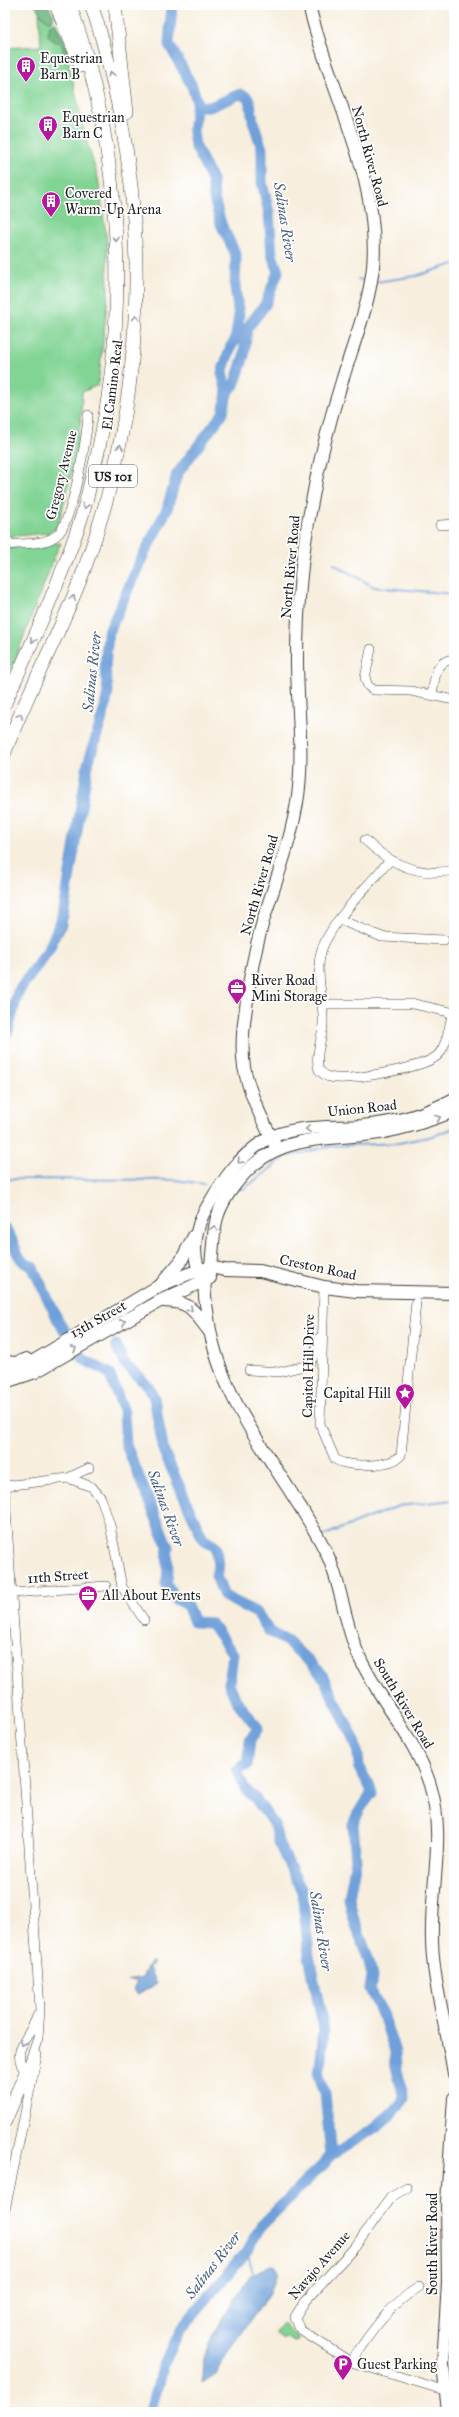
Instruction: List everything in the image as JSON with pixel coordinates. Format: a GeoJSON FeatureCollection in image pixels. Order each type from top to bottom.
{"type":"FeatureCollection","features":[{"type":"Feature","properties":{"kind":"highway"},"geometry":{"type":"LineString","coordinates":[[56,5],[85,77],[111,172]]}},
{"type":"Feature","properties":{"kind":"highway","name":"El Camino Real"},"geometry":{"type":"LineString","coordinates":[[5,703],[48,608],[81,520],[100,444],[110,394],[117,303],[116,233],[111,172],[97,96],[70,5]]}},
{"type":"Feature","properties":{"kind":"highway","name":"El Camino Real"},"geometry":{"type":"LineString","coordinates":[[5,752],[84,569],[118,456],[129,392],[136,316],[137,269],[131,181],[115,92],[105,51],[91,5]]}},
{"type":"Feature","properties":{"kind":"highway"},"geometry":{"type":"LineString","coordinates":[[115,5],[129,134],[131,181]]}},
{"type":"Feature","properties":{"kind":"highway"},"geometry":{"type":"LineString","coordinates":[[5,2121],[26,2072]]}},
{"type":"Feature","properties":{"kind":"main road","name":"North River Road"},"geometry":{"type":"LineString","coordinates":[[277,1149],[257,1108],[246,1075],[243,1059],[243,1028],[253,962],[297,800],[300,761],[298,651],[302,571],[310,508],[338,394],[369,296],[373,266],[373,236],[366,187],[348,125],[314,28],[309,5]]}},
{"type":"Feature","properties":{"kind":"main road","name":"Union Road"},"geometry":{"type":"LineString","coordinates":[[271,1138],[302,1129],[362,1126],[403,1120],[454,1099]]}},
{"type":"Feature","properties":{"kind":"main road","name":"Union Road"},"geometry":{"type":"LineString","coordinates":[[277,1149],[312,1138],[376,1133],[403,1128],[429,1121],[454,1111]]}},
{"type":"Feature","properties":{"kind":"main road"},"geometry":{"type":"LineString","coordinates":[[156,1288],[181,1260],[198,1224],[226,1176],[250,1152],[271,1138]]}},
{"type":"Feature","properties":{"kind":"main road"},"geometry":{"type":"LineString","coordinates":[[202,1275],[210,1267],[213,1230],[225,1199],[244,1174],[277,1149]]}},
{"type":"Feature","properties":{"kind":"main road"},"geometry":{"type":"LineString","coordinates":[[198,1224],[195,1246],[202,1275]]}},
{"type":"Feature","properties":{"kind":"main road","name":"Creston Road"},"geometry":{"type":"LineString","coordinates":[[210,1267],[224,1270],[260,1271],[324,1287],[356,1291],[454,1293]]}},
{"type":"Feature","properties":{"kind":"main road"},"geometry":{"type":"LineString","coordinates":[[156,1288],[224,1270]]}},
{"type":"Feature","properties":{"kind":"main road","name":"13th Street"},"geometry":{"type":"LineString","coordinates":[[32,1364],[161,1301],[202,1275]]}},
{"type":"Feature","properties":{"kind":"main road","name":"South River Road"},"geometry":{"type":"LineString","coordinates":[[202,1275],[210,1332],[221,1374],[233,1401],[326,1550],[358,1654],[376,1688],[410,1738],[430,1785],[438,1824],[432,1938],[434,1968],[454,2076]]}},
{"type":"Feature","properties":{"kind":"main road","name":"13th Street"},"geometry":{"type":"LineString","coordinates":[[5,1382],[55,1348],[156,1288]]}},
{"type":"Feature","properties":{"kind":"main road"},"geometry":{"type":"LineString","coordinates":[[161,1301],[182,1302],[189,1306],[210,1332]]}},
{"type":"Feature","properties":{"kind":"main road"},"geometry":{"type":"LineString","coordinates":[[5,1362],[32,1364]]}},
{"type":"Feature","properties":{"kind":"main road"},"geometry":{"type":"LineString","coordinates":[[5,1374],[32,1364]]}},
{"type":"Feature","properties":{"kind":"main road","name":"South River Road"},"geometry":{"type":"LineString","coordinates":[[448,2412],[450,2392],[443,2364],[448,2283],[447,2202],[454,2098]]}},
{"type":"Feature","properties":{"kind":"main road","name":"South River Road"},"geometry":{"type":"LineString","coordinates":[[442,2412],[442,2398],[450,2392]]}},
{"type":"Feature","properties":{"kind":"street","name":"Gregory Avenue"},"geometry":{"type":"LineString","coordinates":[[5,545],[48,541],[59,534],[65,524],[75,486],[88,415]]}},
{"type":"Feature","properties":{"kind":"street"},"geometry":{"type":"LineString","coordinates":[[440,525],[454,524]]}},
{"type":"Feature","properties":{"kind":"street"},"geometry":{"type":"LineString","coordinates":[[371,649],[365,671],[368,686],[374,690],[400,690],[454,700]]}},
{"type":"Feature","properties":{"kind":"street"},"geometry":{"type":"LineString","coordinates":[[432,695],[437,669],[440,664],[446,660],[454,659]]}},
{"type":"Feature","properties":{"kind":"street"},"geometry":{"type":"LineString","coordinates":[[366,840],[389,861],[404,867],[430,873],[454,870]]}},
{"type":"Feature","properties":{"kind":"street"},"geometry":{"type":"LineString","coordinates":[[324,1004],[414,1004],[453,1013],[444,1044],[437,1056],[400,1070],[336,1078],[323,1074],[316,1064],[323,1035],[324,1004],[320,975],[320,957],[325,942],[340,920],[389,861]]}},
{"type":"Feature","properties":{"kind":"street"},"geometry":{"type":"LineString","coordinates":[[340,920],[382,937],[444,940]]}},
{"type":"Feature","properties":{"kind":"street","name":"Capitol Hill Drive"},"geometry":{"type":"LineString","coordinates":[[324,1287],[319,1411],[320,1424],[325,1439],[335,1459],[340,1463],[349,1465],[392,1462],[397,1460],[403,1448],[416,1302]]}},
{"type":"Feature","properties":{"kind":"street"},"geometry":{"type":"LineString","coordinates":[[249,1370],[280,1372],[308,1366],[313,1358],[322,1325]]}},
{"type":"Feature","properties":{"kind":"street"},"geometry":{"type":"LineString","coordinates":[[5,1486],[68,1478],[89,1468]]}},
{"type":"Feature","properties":{"kind":"street"},"geometry":{"type":"LineString","coordinates":[[68,1478],[92,1487],[101,1498],[110,1525],[122,1587],[144,1620]]}},
{"type":"Feature","properties":{"kind":"street"},"geometry":{"type":"LineString","coordinates":[[5,1494],[40,2009],[32,2085],[5,2210]]}},
{"type":"Feature","properties":{"kind":"street","name":"11th Street"},"geometry":{"type":"LineString","coordinates":[[12,1593],[106,1586]]}},
{"type":"Feature","properties":{"kind":"street"},"geometry":{"type":"LineString","coordinates":[[32,2085],[20,2057],[21,2044],[34,2025],[40,2009]]}},
{"type":"Feature","properties":{"kind":"street"},"geometry":{"type":"LineString","coordinates":[[26,2072],[38,2038]]}},
{"type":"Feature","properties":{"kind":"street","name":"Navajo Avenue"},"geometry":{"type":"LineString","coordinates":[[407,2188],[391,2197],[355,2247],[305,2301],[295,2317],[300,2330],[351,2362],[450,2392]]}},
{"type":"Feature","properties":{"kind":"street"},"geometry":{"type":"LineString","coordinates":[[351,2362],[390,2311],[404,2296],[419,2287]]}},
{"type":"Feature","properties":{"kind":"green space"},"geometry":{"type":"Polygon","coordinates":[[[35,5],[48,5],[54,16],[53,20],[48,21],[41,15],[35,5]]]}},
{"type":"Feature","properties":{"kind":"green space"},"geometry":{"type":"Polygon","coordinates":[[[44,12],[64,42],[85,135],[98,178],[107,242],[108,296],[98,385],[82,392],[80,427],[77,444],[67,493],[57,527],[48,533],[5,537],[5,48],[41,46],[39,13],[44,12]]]}},
{"type":"Feature","properties":{"kind":"green space"},"geometry":{"type":"Polygon","coordinates":[[[55,22],[72,56],[70,59],[65,60],[62,57],[64,53],[61,42],[55,42],[48,36],[50,25],[55,22]]]}},
{"type":"Feature","properties":{"kind":"green space"},"geometry":{"type":"Polygon","coordinates":[[[61,543],[56,553],[5,685],[5,548],[61,543]]]}},
{"type":"Feature","properties":{"kind":"green space"},"geometry":{"type":"Polygon","coordinates":[[[283,2323],[297,2337],[298,2341],[294,2342],[285,2337],[283,2339],[275,2333],[283,2323]]]}},
{"type":"Feature","properties":{"kind":"water"},"geometry":{"type":"Polygon","coordinates":[[[66,915],[66,925],[64,929],[59,938],[49,949],[51,935],[55,925],[62,917],[66,915]]]}},
{"type":"Feature","properties":{"kind":"water"},"geometry":{"type":"Polygon","coordinates":[[[151,1961],[153,1963],[149,1968],[156,1984],[138,1995],[133,1991],[137,1981],[128,1980],[142,1977],[151,1961]]]}},
{"type":"Feature","properties":{"kind":"water"},"geometry":{"type":"Polygon","coordinates":[[[271,2265],[275,2266],[277,2273],[270,2294],[228,2351],[217,2374],[203,2383],[202,2370],[205,2356],[209,2343],[223,2317],[252,2274],[271,2265]]]}},
{"type":"Feature","properties":{"kind":"waterway","name":"Salinas River"},"geometry":{"type":"LineString","coordinates":[[5,1035],[8,1031],[18,992],[49,949],[63,916],[88,764],[105,708],[108,691],[105,668],[108,634],[140,562],[167,509],[177,474],[223,413],[227,393],[222,373],[231,346],[235,341],[239,316],[235,287],[236,255],[221,224],[214,198],[212,180],[195,145],[193,132],[197,101],[192,86],[169,44],[172,5]]}},
{"type":"Feature","properties":{"kind":"waterway","name":"Salinas River"},"geometry":{"type":"LineString","coordinates":[[197,107],[210,107],[240,94],[247,97],[250,102],[253,121],[262,149],[262,182],[269,213],[272,254],[278,272],[265,305],[247,328],[244,356],[234,385],[227,393]]}},
{"type":"Feature","properties":{"kind":"waterway"},"geometry":{"type":"LineString","coordinates":[[376,282],[416,276],[454,264]]}},
{"type":"Feature","properties":{"kind":"waterway"},"geometry":{"type":"LineString","coordinates":[[358,279],[367,281]]}},
{"type":"Feature","properties":{"kind":"waterway"},"geometry":{"type":"LineString","coordinates":[[334,564],[374,587],[454,594]]}},
{"type":"Feature","properties":{"kind":"waterway"},"geometry":{"type":"LineString","coordinates":[[238,1189],[244,1189],[285,1157],[332,1146],[399,1143],[433,1136],[454,1128]]}},
{"type":"Feature","properties":{"kind":"waterway"},"geometry":{"type":"LineString","coordinates":[[5,1179],[175,1180],[205,1184]]}},
{"type":"Feature","properties":{"kind":"waterway","name":"Salinas River"},"geometry":{"type":"LineString","coordinates":[[5,1229],[12,1239],[19,1256],[26,1264],[32,1266],[58,1320],[83,1359],[109,1373],[124,1412],[126,1445],[168,1547],[168,1575],[166,1584],[175,1599],[187,1605],[194,1622],[211,1623],[233,1654],[229,1684],[236,1700],[258,1728],[250,1740],[247,1765],[242,1766],[237,1771],[244,1788],[254,1797],[274,1824],[278,1842],[302,1891],[309,1956],[324,2030],[319,2076],[325,2093],[331,2156],[260,2227],[247,2251],[180,2330],[162,2367],[151,2412]]}},
{"type":"Feature","properties":{"kind":"waterway","name":"Salinas River"},"geometry":{"type":"LineString","coordinates":[[116,1345],[125,1364],[148,1386],[154,1398],[164,1452],[203,1539],[216,1547],[218,1567],[216,1576],[224,1596],[257,1613],[269,1631],[288,1642],[321,1673],[355,1741],[360,1770],[372,1793],[360,1809],[353,1824],[356,1860],[349,1898],[353,1917],[369,1961],[372,1977],[370,1989],[384,2018],[395,2052],[396,2066],[404,2099],[389,2117],[331,2156]]}},
{"type":"Feature","properties":{"kind":"waterway"},"geometry":{"type":"LineString","coordinates":[[322,1536],[399,1506],[454,1500]]}},
{"type":"Feature","properties":{"kind":"waterway"},"geometry":{"type":"LineString","coordinates":[[247,2251],[254,2276]]}},
{"type":"Feature","properties":{"kind":"place","name":"Equestrian Barn B"},"geometry":{"type":"Point","coordinates":[26,83]}},
{"type":"Feature","properties":{"kind":"place","name":"Equestrian Barn C"},"geometry":{"type":"Point","coordinates":[48,142]}},
{"type":"Feature","properties":{"kind":"place","name":"Covered Warm-Up Arena"},"geometry":{"type":"Point","coordinates":[51,218]}},
{"type":"Feature","properties":{"kind":"place","name":"River Road Mini Storage"},"geometry":{"type":"Point","coordinates":[237,1005]}},
{"type":"Feature","properties":{"kind":"place","name":"Capital Hill"},"geometry":{"type":"Point","coordinates":[405,1410]}},
{"type":"Feature","properties":{"kind":"place","name":"All About Events"},"geometry":{"type":"Point","coordinates":[88,1612]}},
{"type":"Feature","properties":{"kind":"place","name":"Guest Parking"},"geometry":{"type":"Point","coordinates":[343,2381]}}]}
